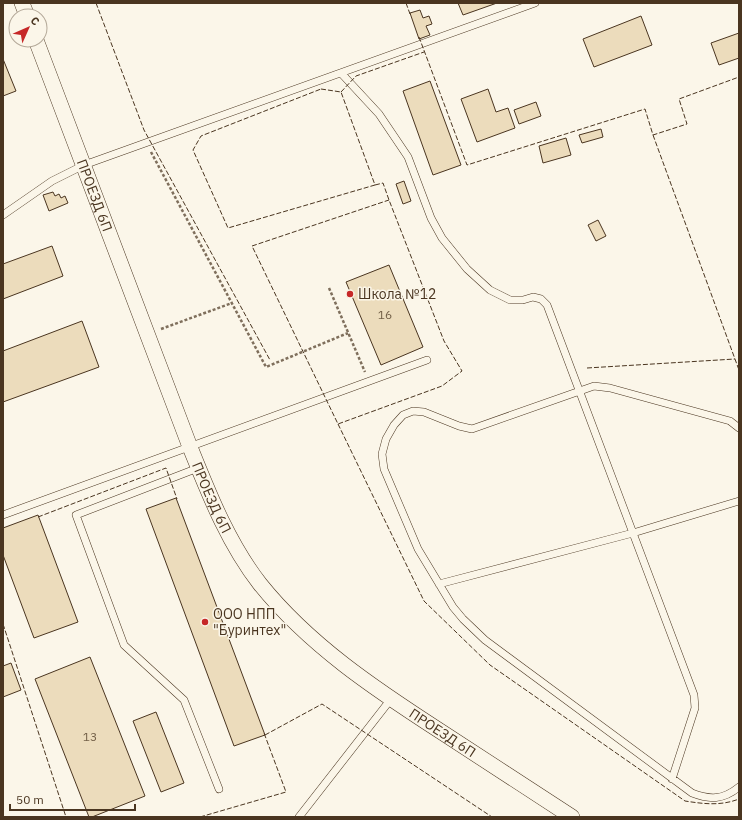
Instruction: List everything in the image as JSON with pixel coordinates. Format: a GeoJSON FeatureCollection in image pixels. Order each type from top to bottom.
{"type":"FeatureCollection","features":[{"type":"Feature","properties":{"kind":"street","name":"ПРОЕЗД 6П"},"geometry":{"type":"LineString","coordinates":[[39,48],[198,468],[216,510],[237,549],[259,582],[273,600],[304,632],[332,656],[390,699],[572,817]]}},
{"type":"Feature","properties":{"kind":"lane"},"geometry":{"type":"LineString","coordinates":[[3,215],[52,181],[84,165],[535,3]]}},
{"type":"Feature","properties":{"kind":"lane"},"geometry":{"type":"LineString","coordinates":[[341,73],[379,114],[408,157],[431,218],[442,238],[466,268],[490,290],[510,300],[523,300],[533,297],[541,299],[547,305],[694,696],[695,708],[672,779]]}},
{"type":"Feature","properties":{"kind":"lane"},"geometry":{"type":"LineString","coordinates":[[3,515],[427,360]]}},
{"type":"Feature","properties":{"kind":"lane"},"geometry":{"type":"LineString","coordinates":[[739,428],[730,421],[610,388],[594,386],[472,429],[459,426],[424,412],[413,411],[403,415],[394,425],[386,439],[382,454],[384,469],[418,549],[453,608],[485,640],[692,793],[706,799],[720,797],[733,792],[739,787]]}},
{"type":"Feature","properties":{"kind":"lane"},"geometry":{"type":"LineString","coordinates":[[198,468],[76,515],[124,645],[184,700],[219,789]]}},
{"type":"Feature","properties":{"kind":"lane"},"geometry":{"type":"LineString","coordinates":[[439,584],[633,533],[739,501]]}},
{"type":"Feature","properties":{"kind":"lane"},"geometry":{"type":"LineString","coordinates":[[299,817],[390,699]]}},
{"type":"Feature","properties":{"kind":"path"},"geometry":{"type":"LineString","coordinates":[[146,143],[266,367],[348,333]]}},
{"type":"Feature","properties":{"kind":"path"},"geometry":{"type":"LineString","coordinates":[[329,288],[369,382]]}},
{"type":"Feature","properties":{"kind":"path"},"geometry":{"type":"LineString","coordinates":[[147,334],[232,303]]}},
{"type":"Feature","properties":{"kind":"building"},"geometry":{"type":"Polygon","coordinates":[[[458,3],[497,3],[463,15],[458,3]]]}},
{"type":"Feature","properties":{"kind":"building"},"geometry":{"type":"Polygon","coordinates":[[[420,10],[423,18],[429,16],[432,24],[426,26],[430,35],[419,39],[410,13],[420,10]]]}},
{"type":"Feature","properties":{"kind":"building"},"geometry":{"type":"Polygon","coordinates":[[[641,16],[652,45],[594,67],[583,39],[641,16]]]}},
{"type":"Feature","properties":{"kind":"building"},"geometry":{"type":"Polygon","coordinates":[[[739,33],[739,58],[719,65],[711,43],[739,33]]]}},
{"type":"Feature","properties":{"kind":"building"},"geometry":{"type":"Polygon","coordinates":[[[3,59],[16,91],[3,96],[3,59]]]}},
{"type":"Feature","properties":{"kind":"building"},"geometry":{"type":"Polygon","coordinates":[[[430,81],[461,165],[433,175],[403,91],[430,81]]]}},
{"type":"Feature","properties":{"kind":"building"},"geometry":{"type":"Polygon","coordinates":[[[488,89],[496,112],[508,108],[515,128],[477,142],[461,99],[488,89]]]}},
{"type":"Feature","properties":{"kind":"building"},"geometry":{"type":"Polygon","coordinates":[[[536,102],[541,116],[519,124],[514,110],[536,102]]]}},
{"type":"Feature","properties":{"kind":"building"},"geometry":{"type":"Polygon","coordinates":[[[601,129],[603,137],[582,143],[579,135],[601,129]]]}},
{"type":"Feature","properties":{"kind":"building"},"geometry":{"type":"Polygon","coordinates":[[[566,138],[571,155],[543,163],[539,146],[566,138]]]}},
{"type":"Feature","properties":{"kind":"building"},"geometry":{"type":"Polygon","coordinates":[[[404,181],[411,201],[403,204],[396,184],[404,181]]]}},
{"type":"Feature","properties":{"kind":"building"},"geometry":{"type":"Polygon","coordinates":[[[53,192],[55,196],[59,194],[61,198],[65,196],[68,203],[49,211],[43,195],[53,192]]]}},
{"type":"Feature","properties":{"kind":"building"},"geometry":{"type":"Polygon","coordinates":[[[598,220],[606,236],[596,241],[588,225],[598,220]]]}},
{"type":"Feature","properties":{"kind":"building"},"geometry":{"type":"Polygon","coordinates":[[[52,246],[63,276],[3,299],[3,264],[52,246]]]}},
{"type":"Feature","properties":{"kind":"building"},"geometry":{"type":"Polygon","coordinates":[[[389,265],[423,347],[381,365],[346,282],[389,265]]]}},
{"type":"Feature","properties":{"kind":"building"},"geometry":{"type":"Polygon","coordinates":[[[82,321],[99,367],[3,402],[3,351],[82,321]]]}},
{"type":"Feature","properties":{"kind":"building","name":"ООО НПП \"Буринтех\""},"geometry":{"type":"Polygon","coordinates":[[[176,498],[265,735],[234,746],[146,509],[176,498]]]}},
{"type":"Feature","properties":{"kind":"building"},"geometry":{"type":"Polygon","coordinates":[[[38,515],[78,622],[34,638],[3,555],[3,528],[38,515]]]}},
{"type":"Feature","properties":{"kind":"building"},"geometry":{"type":"Polygon","coordinates":[[[90,657],[145,796],[92,817],[89,817],[35,679],[90,657]]]}},
{"type":"Feature","properties":{"kind":"building"},"geometry":{"type":"Polygon","coordinates":[[[11,663],[21,690],[3,697],[3,666],[11,663]]]}},
{"type":"Feature","properties":{"kind":"building"},"geometry":{"type":"Polygon","coordinates":[[[156,712],[184,783],[161,792],[133,721],[156,712]]]}},
{"type":"Feature","properties":{"kind":"fence"},"geometry":{"type":"LineString","coordinates":[[96,3],[144,130],[270,360]]}},
{"type":"Feature","properties":{"kind":"fence"},"geometry":{"type":"LineString","coordinates":[[406,3],[410,14]]}},
{"type":"Feature","properties":{"kind":"fence"},"geometry":{"type":"LineString","coordinates":[[419,37],[467,165],[645,109],[653,135],[687,124],[679,99],[739,77]]}},
{"type":"Feature","properties":{"kind":"fence"},"geometry":{"type":"LineString","coordinates":[[341,92],[356,76],[424,52]]}},
{"type":"Feature","properties":{"kind":"fence"},"geometry":{"type":"LineString","coordinates":[[321,89],[341,92],[375,185],[228,228],[193,150],[201,136],[321,89]]}},
{"type":"Feature","properties":{"kind":"fence"},"geometry":{"type":"LineString","coordinates":[[653,135],[739,370]]}},
{"type":"Feature","properties":{"kind":"fence"},"geometry":{"type":"LineString","coordinates":[[375,185],[383,183],[444,341],[462,371],[442,386],[338,424],[252,246],[389,200]]}},
{"type":"Feature","properties":{"kind":"fence"},"geometry":{"type":"LineString","coordinates":[[587,368],[735,359]]}},
{"type":"Feature","properties":{"kind":"fence"},"geometry":{"type":"LineString","coordinates":[[338,424],[424,601],[490,665],[685,801],[712,804],[726,803],[739,799]]}},
{"type":"Feature","properties":{"kind":"fence"},"geometry":{"type":"LineString","coordinates":[[38,517],[166,468],[177,499]]}},
{"type":"Feature","properties":{"kind":"fence"},"geometry":{"type":"LineString","coordinates":[[3,624],[66,817]]}},
{"type":"Feature","properties":{"kind":"fence"},"geometry":{"type":"LineString","coordinates":[[265,735],[322,704],[492,817]]}},
{"type":"Feature","properties":{"kind":"fence"},"geometry":{"type":"LineString","coordinates":[[200,817],[286,792],[264,733]]}},
{"type":"Feature","properties":{"kind":"place","name":"Школа №12"},"geometry":{"type":"Point","coordinates":[350,294]}},
{"type":"Feature","properties":{"kind":"place","name":"ООО НПП \"Буринтех\""},"geometry":{"type":"Point","coordinates":[205,622]}}]}
